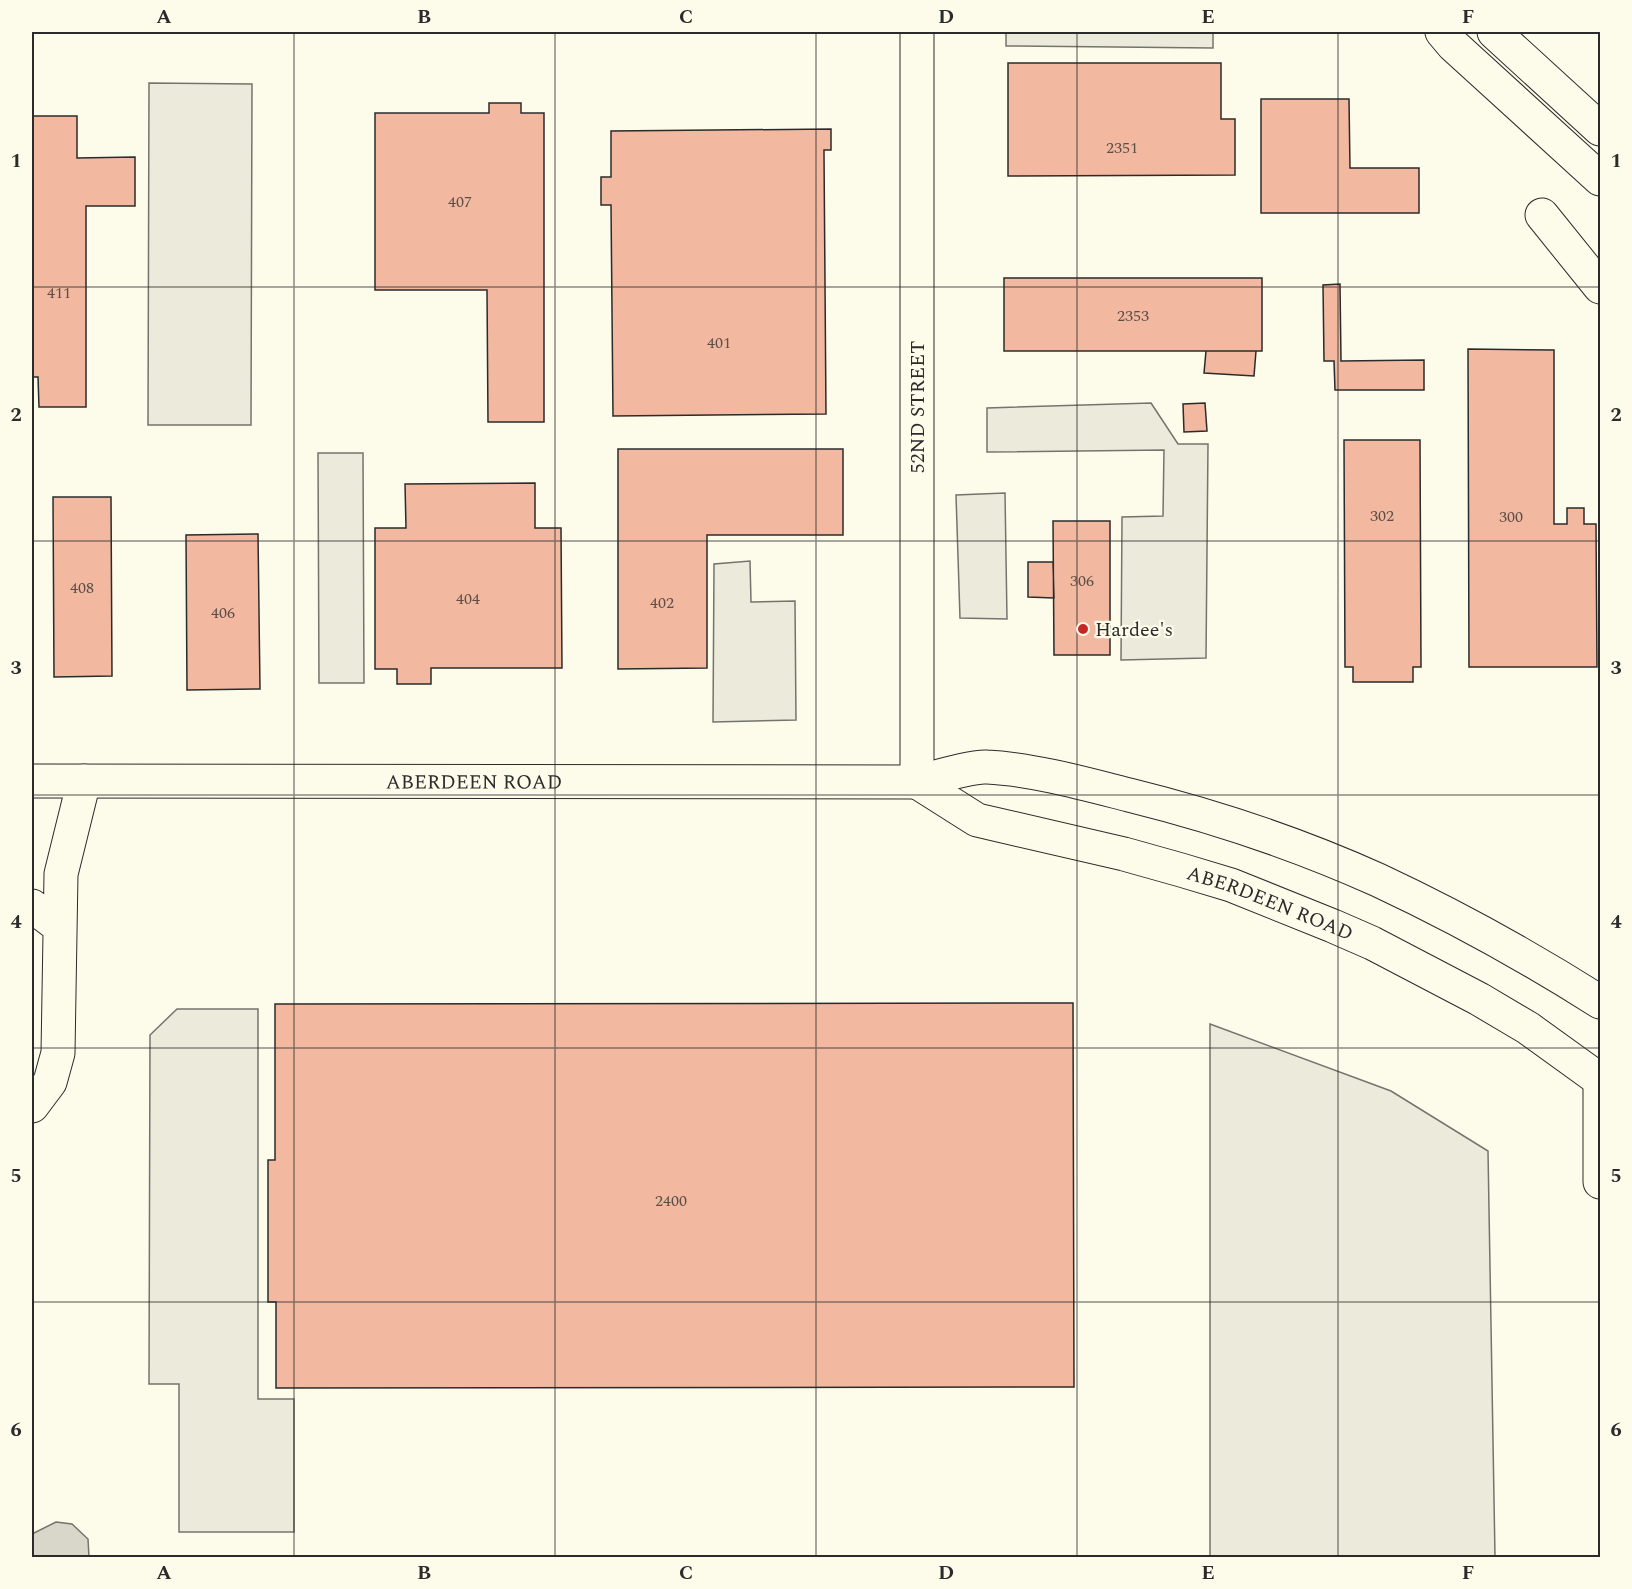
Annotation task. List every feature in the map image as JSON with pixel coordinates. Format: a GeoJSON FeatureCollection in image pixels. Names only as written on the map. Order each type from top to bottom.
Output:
{"type":"FeatureCollection","features":[{"type":"Feature","properties":{"kind":"main road","name":"52ND STREET"},"geometry":{"type":"LineString","coordinates":[[917,32],[917,782]]}},
{"type":"Feature","properties":{"kind":"main road"},"geometry":{"type":"LineString","coordinates":[[1442,32],[1453,45],[1600,179]]}},
{"type":"Feature","properties":{"kind":"main road"},"geometry":{"type":"LineString","coordinates":[[1494,32],[1600,129]]}},
{"type":"Feature","properties":{"kind":"main road"},"geometry":{"type":"LineString","coordinates":[[1542,215],[1600,287]]}},
{"type":"Feature","properties":{"kind":"main road","name":"ABERDEEN ROAD"},"geometry":{"type":"LineString","coordinates":[[32,782],[917,782],[985,766],[1106,789],[1217,819],[1280,841],[1377,880],[1532,960],[1600,1002]]}},
{"type":"Feature","properties":{"kind":"main road"},"geometry":{"type":"LineString","coordinates":[[32,1106],[50,1082],[58,1053],[61,874],[84,782]]}},
{"type":"Feature","properties":{"kind":"main road","name":"ABERDEEN ROAD"},"geometry":{"type":"LineString","coordinates":[[917,782],[977,820],[1124,854],[1181,870],[1231,885],[1334,926],[1479,999],[1528,1028],[1600,1079]]}},
{"type":"Feature","properties":{"kind":"main road"},"geometry":{"type":"LineString","coordinates":[[32,906],[60,927]]}},
{"type":"Feature","properties":{"kind":"main road"},"geometry":{"type":"LineString","coordinates":[[1600,1079],[1600,1182]]}},
{"type":"Feature","properties":{"kind":"shaded area"},"geometry":{"type":"Polygon","coordinates":[[[1006,32],[1213,32],[1213,48],[1006,46],[1006,32]]]}},
{"type":"Feature","properties":{"kind":"shaded area"},"geometry":{"type":"Polygon","coordinates":[[[149,83],[252,84],[251,425],[148,425],[149,83]]]}},
{"type":"Feature","properties":{"kind":"shaded area"},"geometry":{"type":"Polygon","coordinates":[[[1151,403],[1178,444],[1208,444],[1206,658],[1121,660],[1122,517],[1163,516],[1164,450],[987,452],[987,408],[1151,403]]]}},
{"type":"Feature","properties":{"kind":"shaded area"},"geometry":{"type":"Polygon","coordinates":[[[318,453],[363,453],[364,683],[319,683],[318,453]]]}},
{"type":"Feature","properties":{"kind":"shaded area"},"geometry":{"type":"Polygon","coordinates":[[[1005,493],[1007,619],[960,618],[956,495],[1005,493]]]}},
{"type":"Feature","properties":{"kind":"shaded area"},"geometry":{"type":"Polygon","coordinates":[[[750,561],[751,602],[795,601],[796,720],[713,722],[714,564],[750,561]]]}},
{"type":"Feature","properties":{"kind":"shaded area"},"geometry":{"type":"Polygon","coordinates":[[[177,1009],[258,1009],[258,1399],[294,1399],[294,1532],[179,1532],[179,1384],[149,1384],[150,1035],[177,1009]]]}},
{"type":"Feature","properties":{"kind":"shaded area"},"geometry":{"type":"Polygon","coordinates":[[[1210,1024],[1391,1091],[1488,1151],[1495,1557],[1210,1557],[1210,1024]]]}},
{"type":"Feature","properties":{"kind":"shaded area"},"geometry":{"type":"Polygon","coordinates":[[[56,1522],[72,1524],[88,1539],[89,1557],[32,1557],[32,1534],[56,1522]]]}},
{"type":"Feature","properties":{"kind":"building"},"geometry":{"type":"Polygon","coordinates":[[[1008,63],[1221,63],[1221,119],[1235,119],[1235,175],[1008,176],[1008,63]]]}},
{"type":"Feature","properties":{"kind":"building"},"geometry":{"type":"Polygon","coordinates":[[[1261,99],[1349,99],[1350,168],[1419,168],[1419,213],[1261,213],[1261,99]]]}},
{"type":"Feature","properties":{"kind":"building"},"geometry":{"type":"Polygon","coordinates":[[[489,103],[521,103],[521,113],[544,113],[544,422],[488,422],[487,290],[375,290],[375,113],[489,113],[489,103]]]}},
{"type":"Feature","properties":{"kind":"building"},"geometry":{"type":"Polygon","coordinates":[[[32,116],[77,116],[77,158],[135,157],[135,206],[86,206],[86,407],[39,407],[38,377],[32,377],[32,116]]]}},
{"type":"Feature","properties":{"kind":"building"},"geometry":{"type":"Polygon","coordinates":[[[831,129],[831,150],[824,150],[826,414],[613,416],[611,205],[601,205],[601,177],[611,177],[611,131],[831,129]]]}},
{"type":"Feature","properties":{"kind":"building"},"geometry":{"type":"Polygon","coordinates":[[[1004,278],[1262,278],[1262,351],[1004,351],[1004,278]]]}},
{"type":"Feature","properties":{"kind":"building"},"geometry":{"type":"Polygon","coordinates":[[[1340,284],[1341,361],[1424,360],[1424,390],[1335,390],[1334,361],[1324,361],[1323,285],[1340,284]]]}},
{"type":"Feature","properties":{"kind":"building"},"geometry":{"type":"Polygon","coordinates":[[[1468,349],[1554,350],[1554,524],[1567,524],[1567,508],[1584,508],[1584,524],[1596,524],[1597,667],[1469,667],[1468,349]]]}},
{"type":"Feature","properties":{"kind":"building"},"geometry":{"type":"Polygon","coordinates":[[[1206,351],[1256,351],[1254,376],[1204,373],[1206,351]]]}},
{"type":"Feature","properties":{"kind":"building"},"geometry":{"type":"Polygon","coordinates":[[[1205,403],[1207,431],[1184,432],[1183,404],[1205,403]]]}},
{"type":"Feature","properties":{"kind":"building"},"geometry":{"type":"Polygon","coordinates":[[[1344,440],[1420,440],[1421,667],[1413,667],[1413,682],[1353,682],[1353,667],[1345,667],[1344,440]]]}},
{"type":"Feature","properties":{"kind":"building"},"geometry":{"type":"Polygon","coordinates":[[[618,449],[843,449],[843,535],[707,535],[707,668],[618,669],[618,449]]]}},
{"type":"Feature","properties":{"kind":"building"},"geometry":{"type":"Polygon","coordinates":[[[535,483],[535,528],[561,528],[562,668],[431,668],[431,684],[397,684],[397,669],[375,669],[375,528],[406,528],[405,484],[535,483]]]}},
{"type":"Feature","properties":{"kind":"building"},"geometry":{"type":"Polygon","coordinates":[[[53,497],[111,497],[112,676],[54,677],[53,497]]]}},
{"type":"Feature","properties":{"kind":"building"},"geometry":{"type":"Polygon","coordinates":[[[1053,521],[1110,521],[1110,655],[1054,655],[1053,521]]]}},
{"type":"Feature","properties":{"kind":"building"},"geometry":{"type":"Polygon","coordinates":[[[258,534],[260,689],[187,690],[186,535],[258,534]]]}},
{"type":"Feature","properties":{"kind":"building"},"geometry":{"type":"Polygon","coordinates":[[[1028,562],[1053,562],[1054,598],[1028,597],[1028,562]]]}},
{"type":"Feature","properties":{"kind":"building"},"geometry":{"type":"Polygon","coordinates":[[[1073,1003],[1074,1387],[276,1388],[276,1302],[268,1302],[268,1160],[275,1160],[275,1004],[1073,1003]]]}},
{"type":"Feature","properties":{"kind":"place","name":"Hardee's"},"geometry":{"type":"Point","coordinates":[1083,629]}}]}
